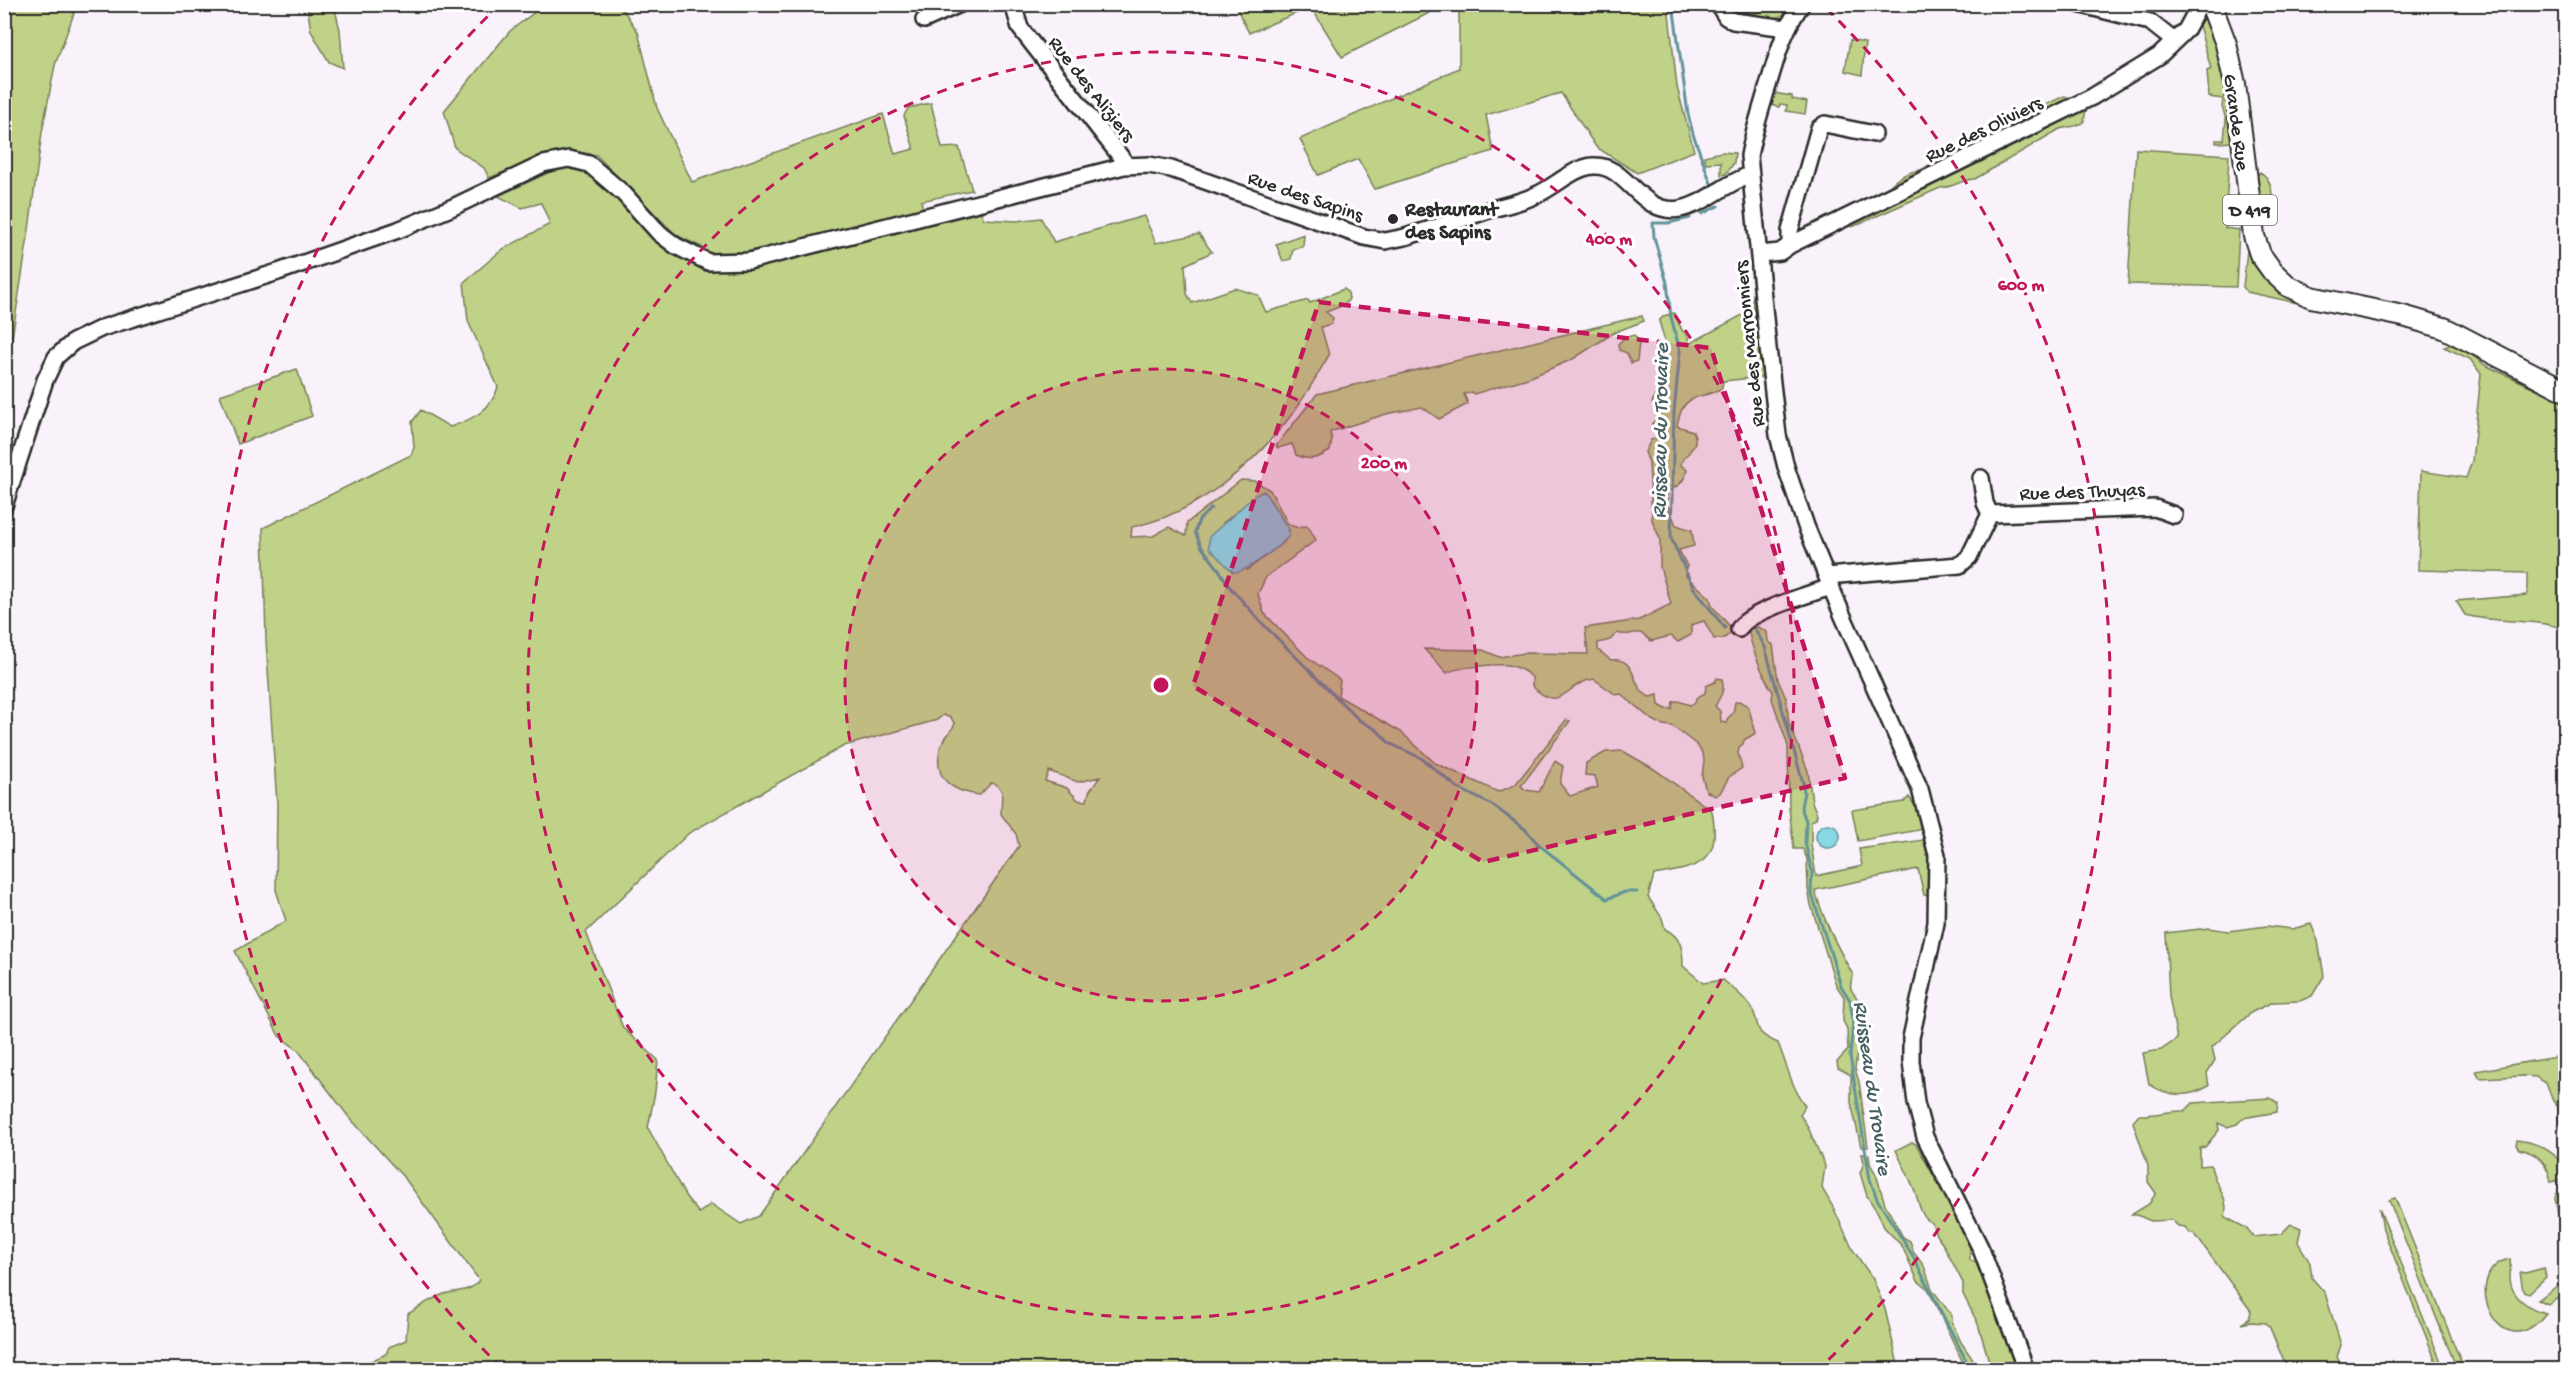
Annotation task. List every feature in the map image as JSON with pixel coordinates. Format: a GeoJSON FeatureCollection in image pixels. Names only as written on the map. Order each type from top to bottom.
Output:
{"type":"FeatureCollection","features":[{"type":"Feature","properties":{"kind":"main road","name":"Grande Rue"},"geometry":{"type":"LineString","coordinates":[[2211,4],[2226,44],[2235,84],[2254,236],[2260,254],[2288,286],[2311,297],[2403,316],[2444,328],[2565,391]]}},
{"type":"Feature","properties":{"kind":"street"},"geometry":{"type":"LineString","coordinates":[[924,20],[960,4]]}},
{"type":"Feature","properties":{"kind":"street","name":"Rue des Aliziers"},"geometry":{"type":"LineString","coordinates":[[1013,4],[1020,28],[1124,161],[1124,166]]}},
{"type":"Feature","properties":{"kind":"street"},"geometry":{"type":"LineString","coordinates":[[1718,4],[1726,17],[1733,21],[1787,28]]}},
{"type":"Feature","properties":{"kind":"street","name":"Rue des Marronniers"},"geometry":{"type":"LineString","coordinates":[[1802,4],[1787,28],[1753,136],[1749,156],[1778,435],[1791,487],[1829,582],[1867,673],[1920,789],[1936,855],[1936,923],[1911,1038],[1916,1102],[1925,1137],[1981,1249],[2026,1370]]}},
{"type":"Feature","properties":{"kind":"street"},"geometry":{"type":"LineString","coordinates":[[2078,4],[2150,22],[2174,41]]}},
{"type":"Feature","properties":{"kind":"street","name":"Rue des Oliviers"},"geometry":{"type":"LineString","coordinates":[[1760,254],[1785,252],[2085,101],[2159,56],[2186,30],[2200,4]]}},
{"type":"Feature","properties":{"kind":"street"},"geometry":{"type":"LineString","coordinates":[[1785,252],[1819,128],[1825,124],[1874,134]]}},
{"type":"Feature","properties":{"kind":"street","name":"Rue des Sapins"},"geometry":{"type":"LineString","coordinates":[[4,506],[45,380],[56,357],[73,342],[102,328],[278,272],[398,230],[453,207],[543,164],[569,159],[588,164],[624,194],[659,233],[676,246],[708,262],[748,261],[1124,166],[1149,165],[1171,169],[1268,205],[1364,237],[1385,241],[1405,237],[1536,195],[1592,166],[1602,166],[1614,172],[1644,200],[1658,208],[1670,210],[1694,204],[1750,175]]}},
{"type":"Feature","properties":{"kind":"street"},"geometry":{"type":"LineString","coordinates":[[1739,629],[1741,624],[1757,615],[1829,582],[1960,565],[1969,557],[1990,514],[1985,503],[1982,478]]}},
{"type":"Feature","properties":{"kind":"street","name":"Rue des Thuyas"},"geometry":{"type":"LineString","coordinates":[[1990,514],[2155,508],[2174,515]]}},
{"type":"Feature","properties":{"kind":"highlighted area"},"geometry":{"type":"Polygon","coordinates":[[[1319,302],[1711,348],[1845,778],[1483,862],[1193,686],[1319,302]]]}},
{"type":"Feature","properties":{"kind":"green space"},"geometry":{"type":"Polygon","coordinates":[[[1668,4],[1677,87],[1694,151],[1637,173],[1596,147],[1561,93],[1486,115],[1493,151],[1375,189],[1358,159],[1318,175],[1300,139],[1459,68],[1459,5],[1668,4]]]}},
{"type":"Feature","properties":{"kind":"green space"},"geometry":{"type":"Polygon","coordinates":[[[4,5],[77,5],[55,65],[42,132],[5,382],[4,5]]]}},
{"type":"Feature","properties":{"kind":"green space"},"geometry":{"type":"Polygon","coordinates":[[[307,5],[334,5],[340,30],[343,68],[329,62],[311,31],[307,5]]]}},
{"type":"Feature","properties":{"kind":"green space"},"geometry":{"type":"Polygon","coordinates":[[[544,5],[620,5],[638,32],[657,108],[692,182],[883,114],[895,154],[914,149],[904,116],[908,108],[931,103],[942,148],[959,147],[972,190],[921,201],[923,208],[912,213],[774,249],[732,255],[702,252],[702,247],[676,235],[596,155],[577,152],[560,154],[529,162],[489,178],[484,168],[455,148],[444,111],[510,31],[544,5]]]}},
{"type":"Feature","properties":{"kind":"green space"},"geometry":{"type":"Polygon","coordinates":[[[1235,5],[1445,5],[1342,57],[1311,7],[1249,33],[1235,5]]]}},
{"type":"Feature","properties":{"kind":"green space"},"geometry":{"type":"Polygon","coordinates":[[[1723,5],[1733,5],[1736,9],[1745,12],[1759,13],[1770,5],[1795,5],[1781,16],[1760,20],[1735,19],[1723,5]]]}},
{"type":"Feature","properties":{"kind":"green space"},"geometry":{"type":"Polygon","coordinates":[[[2205,12],[2220,38],[2233,142],[2216,143],[2216,140],[2224,140],[2226,119],[2222,107],[2223,99],[2209,97],[2207,71],[2211,69],[2197,18],[2199,14],[2205,12]]]}},
{"type":"Feature","properties":{"kind":"green space"},"geometry":{"type":"Polygon","coordinates":[[[1850,40],[1865,43],[1862,75],[1845,71],[1850,40]]]}},
{"type":"Feature","properties":{"kind":"green space"},"geometry":{"type":"Polygon","coordinates":[[[1773,93],[1792,96],[1792,99],[1807,102],[1805,114],[1786,111],[1787,105],[1780,104],[1779,107],[1770,105],[1773,93]]]}},
{"type":"Feature","properties":{"kind":"green space"},"geometry":{"type":"Polygon","coordinates":[[[2064,96],[2071,98],[2071,101],[1892,192],[1889,187],[1903,176],[1921,170],[1984,134],[2064,96]]]}},
{"type":"Feature","properties":{"kind":"green space"},"geometry":{"type":"Polygon","coordinates":[[[2086,109],[2084,122],[2058,130],[1975,179],[1940,188],[1852,227],[1849,223],[2078,110],[2086,109]]]}},
{"type":"Feature","properties":{"kind":"green space"},"geometry":{"type":"Polygon","coordinates":[[[2136,149],[2229,155],[2225,228],[2239,230],[2236,287],[2128,284],[2136,149]]]}},
{"type":"Feature","properties":{"kind":"green space"},"geometry":{"type":"Polygon","coordinates":[[[1721,152],[1735,153],[1734,163],[1726,174],[1721,175],[1721,162],[1706,163],[1704,156],[1721,152]]]}},
{"type":"Feature","properties":{"kind":"green space"},"geometry":{"type":"Polygon","coordinates":[[[563,166],[584,170],[613,193],[655,239],[735,269],[888,234],[924,222],[981,212],[984,219],[1016,221],[1041,218],[1054,242],[1144,216],[1156,243],[1199,234],[1212,252],[1185,265],[1187,294],[1192,303],[1235,288],[1258,295],[1266,312],[1308,300],[1310,303],[1344,289],[1349,299],[1344,305],[1326,312],[1333,318],[1331,324],[1321,327],[1329,355],[1301,402],[1275,436],[1220,486],[1200,500],[1178,511],[1156,521],[1132,527],[1131,537],[1153,536],[1169,527],[1186,536],[1187,523],[1241,480],[1255,481],[1270,490],[1288,524],[1295,527],[1308,526],[1316,540],[1266,577],[1258,594],[1264,613],[1307,657],[1340,680],[1338,696],[1401,732],[1435,763],[1498,792],[1515,785],[1566,720],[1570,721],[1521,786],[1526,790],[1539,792],[1555,761],[1563,766],[1560,784],[1570,796],[1598,787],[1595,776],[1585,775],[1586,763],[1606,752],[1623,751],[1654,769],[1712,811],[1714,829],[1710,853],[1694,865],[1654,875],[1648,897],[1662,918],[1665,929],[1678,939],[1683,966],[1703,983],[1723,980],[1727,983],[1751,1007],[1758,1028],[1763,1035],[1778,1043],[1793,1083],[1805,1106],[1800,1115],[1807,1125],[1825,1166],[1822,1188],[1853,1250],[1873,1279],[1885,1309],[1899,1369],[354,1369],[386,1354],[389,1347],[406,1340],[408,1314],[439,1296],[472,1287],[479,1280],[406,1180],[348,1116],[298,1050],[279,1036],[235,951],[286,921],[276,890],[277,804],[266,640],[263,528],[411,455],[414,447],[412,422],[421,410],[450,427],[480,413],[491,402],[498,387],[468,321],[464,282],[503,249],[550,224],[541,203],[522,208],[498,196],[563,166]],[[1261,492],[1223,523],[1247,570],[1284,542],[1289,530],[1270,500],[1261,492]],[[943,715],[937,720],[844,746],[689,833],[586,932],[623,1028],[658,1060],[648,1128],[686,1197],[699,1213],[711,1204],[741,1224],[759,1216],[1019,846],[1016,834],[1001,814],[1002,791],[996,784],[991,783],[980,795],[961,791],[947,783],[942,776],[939,760],[940,749],[955,724],[951,718],[943,715]],[[1049,771],[1045,781],[1067,788],[1078,800],[1087,801],[1089,792],[1100,777],[1078,782],[1049,771]]]}},
{"type":"Feature","properties":{"kind":"green space"},"geometry":{"type":"Polygon","coordinates":[[[2260,172],[2269,181],[2272,193],[2271,220],[2265,227],[2258,223],[2256,177],[2260,172]]]}},
{"type":"Feature","properties":{"kind":"green space"},"geometry":{"type":"Polygon","coordinates":[[[1304,234],[1303,247],[1293,249],[1291,259],[1283,261],[1276,244],[1304,234]]]}},
{"type":"Feature","properties":{"kind":"green space"},"geometry":{"type":"Polygon","coordinates":[[[2247,250],[2251,251],[2311,306],[2247,292],[2243,287],[2247,250]]]}},
{"type":"Feature","properties":{"kind":"green space"},"geometry":{"type":"Polygon","coordinates":[[[1752,297],[1762,377],[1723,381],[1722,388],[1694,398],[1683,407],[1677,426],[1693,431],[1695,440],[1680,464],[1687,470],[1683,481],[1668,491],[1667,503],[1676,525],[1692,530],[1694,546],[1679,550],[1687,566],[1685,575],[1710,598],[1712,606],[1734,631],[1723,639],[1714,639],[1704,621],[1691,625],[1691,635],[1678,642],[1671,636],[1651,641],[1641,633],[1617,633],[1610,640],[1598,643],[1598,650],[1611,660],[1626,663],[1643,693],[1650,697],[1658,695],[1659,705],[1666,709],[1672,709],[1673,702],[1678,701],[1690,705],[1695,703],[1696,698],[1705,693],[1706,686],[1715,682],[1717,678],[1722,679],[1723,683],[1722,693],[1715,706],[1720,711],[1721,722],[1727,723],[1727,719],[1733,713],[1735,702],[1739,701],[1748,706],[1756,733],[1744,740],[1739,747],[1738,753],[1742,768],[1729,777],[1720,793],[1715,796],[1706,791],[1702,776],[1703,754],[1697,745],[1672,726],[1663,725],[1651,719],[1621,694],[1616,695],[1594,679],[1585,681],[1564,695],[1550,698],[1532,686],[1532,677],[1518,668],[1489,665],[1447,673],[1424,649],[1483,650],[1499,657],[1525,653],[1588,654],[1585,628],[1639,620],[1671,604],[1660,567],[1660,539],[1652,520],[1649,463],[1645,452],[1651,440],[1658,438],[1658,433],[1652,430],[1652,423],[1657,419],[1657,409],[1652,403],[1658,387],[1656,377],[1665,369],[1667,349],[1659,321],[1664,316],[1674,313],[1682,330],[1688,336],[1689,344],[1748,312],[1745,303],[1752,297]]]}},
{"type":"Feature","properties":{"kind":"green space"},"geometry":{"type":"Polygon","coordinates":[[[1642,316],[1644,321],[1615,332],[1573,359],[1531,377],[1474,394],[1472,392],[1464,394],[1468,404],[1439,419],[1422,407],[1386,414],[1330,432],[1332,440],[1330,451],[1313,458],[1296,455],[1292,444],[1278,448],[1276,446],[1317,394],[1642,316]]]}},
{"type":"Feature","properties":{"kind":"green space"},"geometry":{"type":"Polygon","coordinates":[[[1634,335],[1639,342],[1637,361],[1631,363],[1627,353],[1619,350],[1618,344],[1624,338],[1634,335]]]}},
{"type":"Feature","properties":{"kind":"green space"},"geometry":{"type":"Polygon","coordinates":[[[2453,344],[2462,347],[2485,365],[2552,394],[2565,403],[2565,629],[2541,623],[2465,615],[2456,601],[2527,595],[2527,573],[2418,570],[2421,471],[2466,478],[2472,461],[2481,374],[2470,359],[2444,347],[2453,344]]]}},
{"type":"Feature","properties":{"kind":"green space"},"geometry":{"type":"Polygon","coordinates":[[[297,369],[312,416],[238,444],[220,395],[297,369]]]}},
{"type":"Feature","properties":{"kind":"green space"},"geometry":{"type":"Polygon","coordinates":[[[1758,627],[1767,632],[1768,641],[1773,645],[1778,680],[1786,698],[1789,723],[1808,771],[1812,802],[1817,814],[1816,819],[1811,821],[1811,844],[1816,876],[1862,866],[1859,849],[1924,840],[1931,896],[1924,895],[1918,869],[1815,890],[1836,944],[1853,975],[1851,989],[1862,1008],[1863,1026],[1858,1029],[1855,1069],[1859,1082],[1868,1147],[1861,1147],[1851,1102],[1851,1075],[1838,1068],[1837,1062],[1848,1050],[1847,1029],[1843,1021],[1844,997],[1836,985],[1811,905],[1807,859],[1803,849],[1794,849],[1789,808],[1788,746],[1772,699],[1773,692],[1751,642],[1749,628],[1758,627]]]}},
{"type":"Feature","properties":{"kind":"green space"},"geometry":{"type":"Polygon","coordinates":[[[1909,797],[1918,810],[1922,825],[1918,830],[1858,841],[1852,810],[1904,802],[1909,797]]]}},
{"type":"Feature","properties":{"kind":"green space"},"geometry":{"type":"Polygon","coordinates":[[[2311,924],[2318,941],[2324,976],[2312,996],[2300,1001],[2273,1002],[2252,1012],[2212,1047],[2215,1060],[2207,1073],[2209,1086],[2194,1093],[2179,1095],[2164,1092],[2149,1084],[2143,1053],[2161,1050],[2177,1039],[2169,996],[2166,933],[2209,928],[2228,931],[2267,926],[2292,929],[2311,924]]]}},
{"type":"Feature","properties":{"kind":"green space"},"geometry":{"type":"Polygon","coordinates":[[[2561,1056],[2565,1061],[2565,1138],[2559,1125],[2559,1108],[2553,1101],[2546,1083],[2536,1077],[2523,1076],[2480,1078],[2476,1071],[2561,1056]]]}},
{"type":"Feature","properties":{"kind":"green space"},"geometry":{"type":"Polygon","coordinates":[[[2270,1098],[2278,1103],[2277,1112],[2243,1118],[2237,1124],[2227,1127],[2218,1123],[2219,1130],[2205,1147],[2200,1148],[2200,1166],[2211,1165],[2225,1202],[2225,1217],[2246,1228],[2253,1237],[2281,1234],[2291,1224],[2301,1228],[2298,1242],[2310,1263],[2312,1278],[2325,1293],[2341,1345],[2337,1357],[2342,1366],[2348,1369],[2287,1369],[2266,1323],[2241,1324],[2249,1319],[2251,1311],[2194,1233],[2190,1233],[2185,1227],[2178,1226],[2172,1220],[2151,1221],[2131,1215],[2149,1204],[2156,1193],[2148,1182],[2148,1166],[2133,1122],[2138,1115],[2185,1111],[2193,1103],[2270,1098]]]}},
{"type":"Feature","properties":{"kind":"green space"},"geometry":{"type":"Polygon","coordinates":[[[2517,1140],[2550,1151],[2561,1163],[2561,1180],[2551,1182],[2545,1164],[2532,1153],[2519,1149],[2516,1145],[2517,1140]]]}},
{"type":"Feature","properties":{"kind":"green space"},"geometry":{"type":"Polygon","coordinates":[[[1912,1142],[1916,1144],[1970,1243],[1970,1260],[1976,1263],[2008,1335],[2020,1369],[1997,1369],[1989,1361],[1978,1324],[1963,1294],[1963,1283],[1936,1235],[1932,1223],[1924,1217],[1896,1150],[1912,1142]]]}},
{"type":"Feature","properties":{"kind":"green space"},"geometry":{"type":"Polygon","coordinates":[[[1862,1154],[1869,1155],[1870,1164],[1876,1174],[1885,1204],[1903,1237],[1910,1241],[1914,1253],[1924,1266],[1932,1289],[1952,1316],[1952,1322],[1961,1342],[1979,1369],[1966,1369],[1928,1289],[1918,1281],[1902,1246],[1884,1227],[1867,1196],[1860,1173],[1864,1163],[1862,1154]]]}},
{"type":"Feature","properties":{"kind":"green space"},"geometry":{"type":"Polygon","coordinates":[[[2566,1190],[2565,1252],[2555,1199],[2556,1194],[2566,1190]]]}},
{"type":"Feature","properties":{"kind":"green space"},"geometry":{"type":"Polygon","coordinates":[[[2395,1198],[2464,1369],[2457,1369],[2389,1200],[2395,1198]]]}},
{"type":"Feature","properties":{"kind":"green space"},"geometry":{"type":"Polygon","coordinates":[[[2379,1208],[2444,1369],[2439,1369],[2383,1229],[2379,1208]]]}},
{"type":"Feature","properties":{"kind":"green space"},"geometry":{"type":"Polygon","coordinates":[[[2510,1259],[2511,1285],[2517,1297],[2533,1309],[2546,1313],[2529,1329],[2513,1332],[2500,1325],[2490,1313],[2486,1297],[2487,1280],[2494,1267],[2510,1259]]]}},
{"type":"Feature","properties":{"kind":"green space"},"geometry":{"type":"Polygon","coordinates":[[[2544,1268],[2546,1277],[2529,1293],[2523,1291],[2520,1272],[2525,1273],[2544,1268]]]}},
{"type":"Feature","properties":{"kind":"green space"},"geometry":{"type":"Polygon","coordinates":[[[2561,1283],[2565,1284],[2565,1292],[2548,1304],[2538,1300],[2561,1283]]]}},
{"type":"Feature","properties":{"kind":"water"},"geometry":{"type":"Polygon","coordinates":[[[1264,491],[1289,530],[1289,536],[1253,564],[1238,572],[1233,572],[1209,548],[1209,537],[1254,496],[1264,491]]]}},
{"type":"Feature","properties":{"kind":"water"},"geometry":{"type":"Polygon","coordinates":[[[1828,824],[1837,827],[1840,836],[1837,845],[1828,848],[1819,845],[1816,836],[1819,827],[1828,824]]]}},
{"type":"Feature","properties":{"kind":"waterway","name":"Ruisseau du Trovaire"},"geometry":{"type":"LineString","coordinates":[[1673,4],[1688,114],[1713,189]]}},
{"type":"Feature","properties":{"kind":"waterway"},"geometry":{"type":"LineString","coordinates":[[1702,214],[1718,206]]}},
{"type":"Feature","properties":{"kind":"waterway","name":"Ruisseau du Trovaire"},"geometry":{"type":"LineString","coordinates":[[1690,218],[1668,223],[1653,223],[1654,237],[1667,283],[1671,317],[1680,351],[1674,412],[1671,538],[1693,587],[1725,628]]}},
{"type":"Feature","properties":{"kind":"waterway"},"geometry":{"type":"LineString","coordinates":[[1211,508],[1199,520],[1195,532],[1201,546],[1228,585],[1262,623],[1359,720],[1377,730],[1389,743],[1421,758],[1458,788],[1492,805],[1525,829],[1538,844],[1607,899],[1625,892],[1637,892]]}},
{"type":"Feature","properties":{"kind":"waterway","name":"Ruisseau du Trovaire"},"geometry":{"type":"LineString","coordinates":[[1752,624],[1765,647],[1803,783],[1801,807],[1806,821],[1805,842],[1812,871],[1811,891],[1841,986],[1850,1000],[1853,1021],[1850,1056],[1870,1179],[1877,1199],[1911,1253],[1971,1370]]}},
{"type":"Feature","properties":{"kind":"place","name":"Restaurant des Sapins"},"geometry":{"type":"Point","coordinates":[1393,219]}}]}
